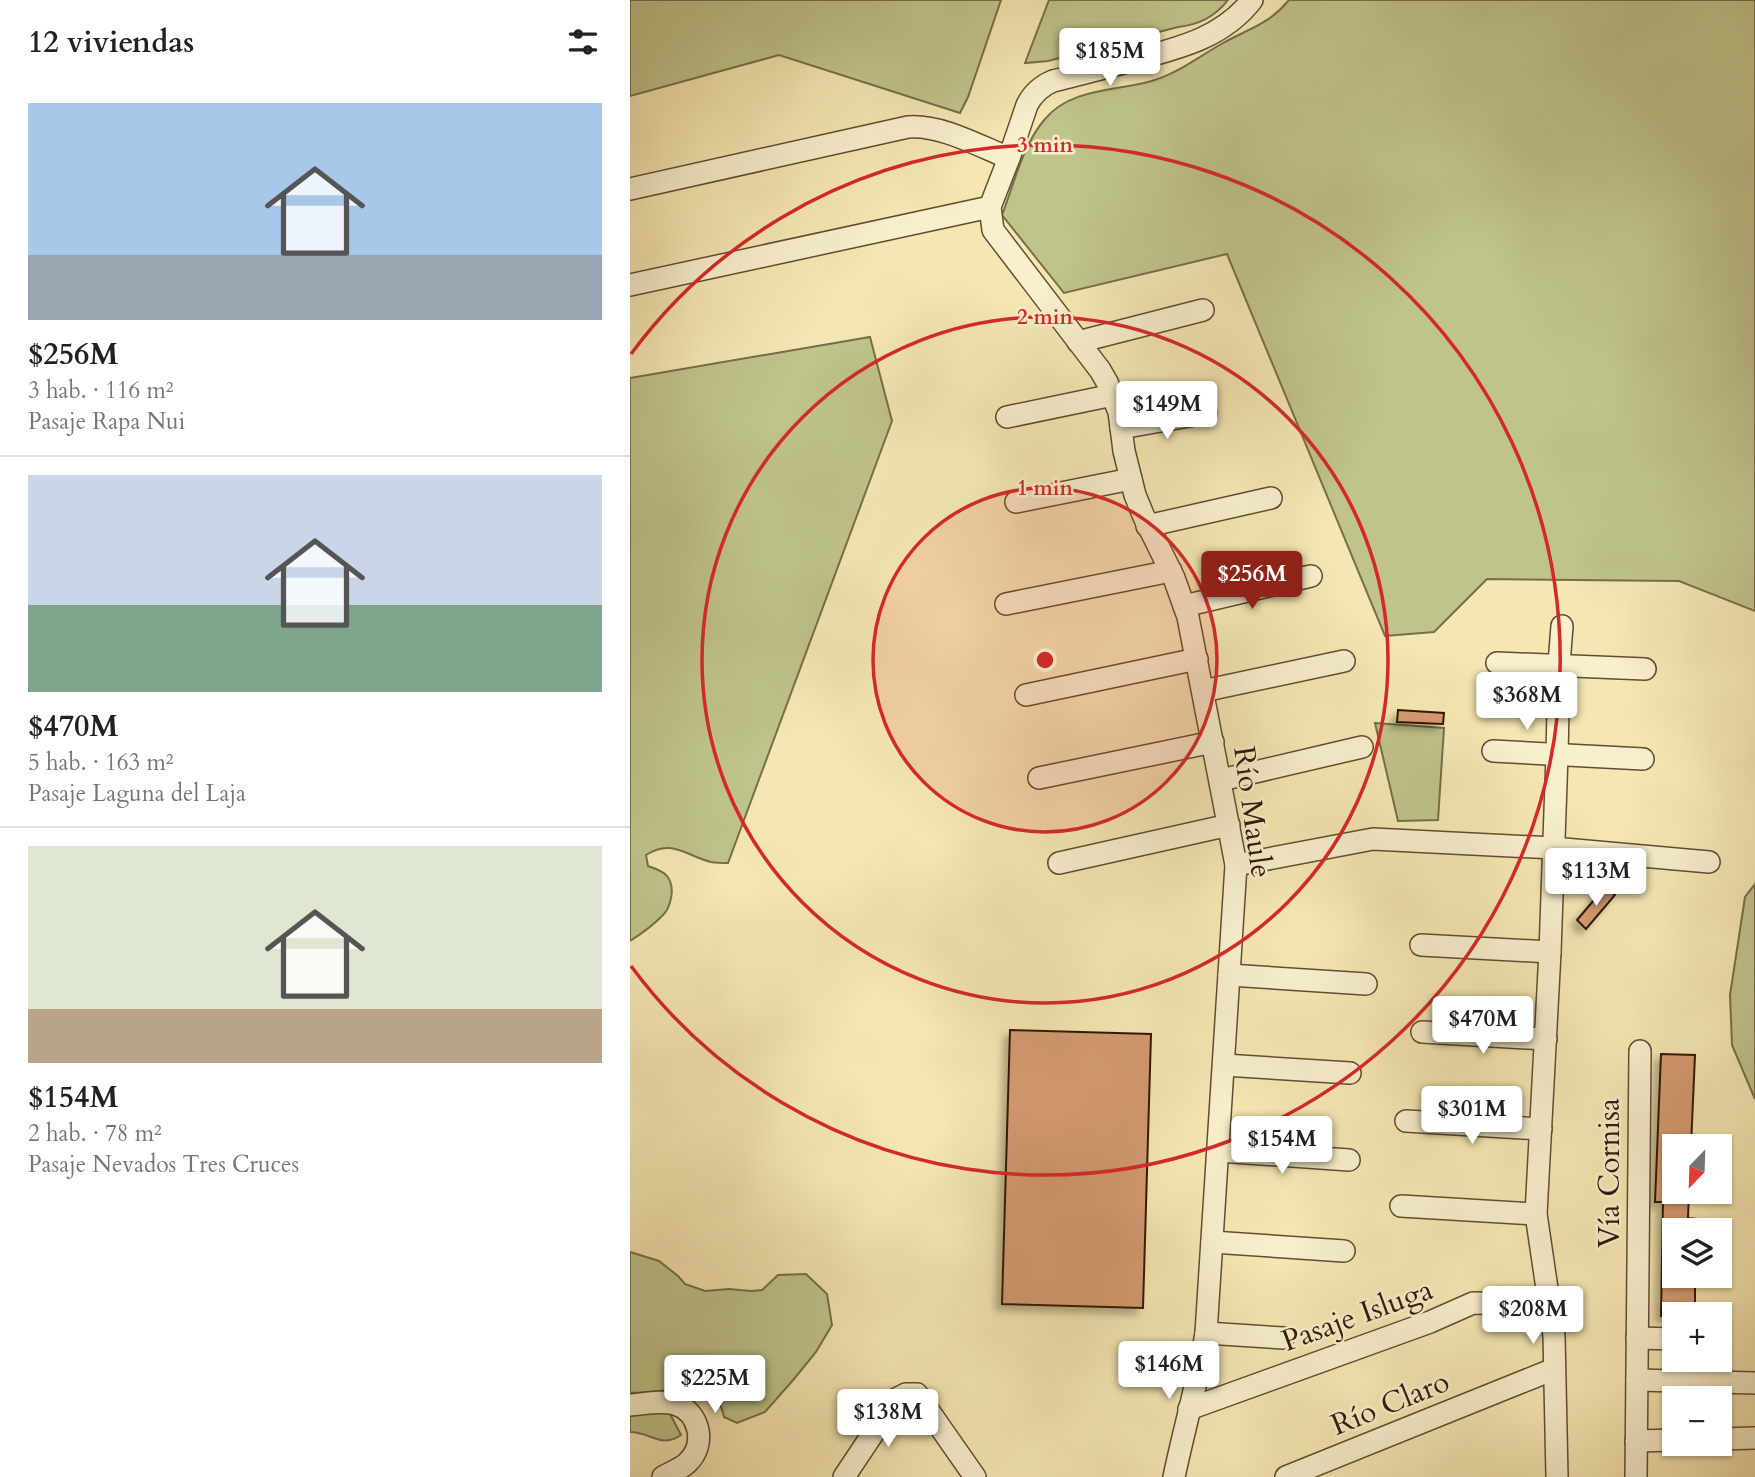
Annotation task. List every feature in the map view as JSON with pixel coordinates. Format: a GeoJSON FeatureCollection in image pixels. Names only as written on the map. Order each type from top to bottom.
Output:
{"type":"FeatureCollection","features":[{"type":"Feature","properties":{"kind":"street"},"geometry":{"type":"LineString","coordinates":[[630,285],[990,207],[1027,105],[1040,88],[1053,81],[1201,40],[1227,25],[1252,0]]}},
{"type":"Feature","properties":{"kind":"street"},"geometry":{"type":"LineString","coordinates":[[630,189],[895,129],[919,126],[939,130],[1009,158]]}},
{"type":"Feature","properties":{"kind":"street","name":"Río Maule"},"geometry":{"type":"LineString","coordinates":[[990,207],[993,230],[1100,370],[1113,394],[1119,412],[1131,479],[1147,526],[1171,571],[1184,606],[1197,659],[1236,865],[1206,1333],[1200,1370],[1174,1477]]}},
{"type":"Feature","properties":{"kind":"street"},"geometry":{"type":"LineString","coordinates":[[1078,342],[1203,310]]}},
{"type":"Feature","properties":{"kind":"street"},"geometry":{"type":"LineString","coordinates":[[1007,417],[1113,394]]}},
{"type":"Feature","properties":{"kind":"street"},"geometry":{"type":"LineString","coordinates":[[1121,428],[1206,412]]}},
{"type":"Feature","properties":{"kind":"street"},"geometry":{"type":"LineString","coordinates":[[1016,502],[1131,479]]}},
{"type":"Feature","properties":{"kind":"street"},"geometry":{"type":"LineString","coordinates":[[1147,526],[1271,498]]}},
{"type":"Feature","properties":{"kind":"street"},"geometry":{"type":"LineString","coordinates":[[1006,604],[1171,571]]}},
{"type":"Feature","properties":{"kind":"street"},"geometry":{"type":"LineString","coordinates":[[1184,606],[1311,576]]}},
{"type":"Feature","properties":{"kind":"street"},"geometry":{"type":"LineString","coordinates":[[1557,1477],[1554,1335],[1536,1214],[1550,952],[1562,626]]}},
{"type":"Feature","properties":{"kind":"street"},"geometry":{"type":"LineString","coordinates":[[1026,695],[1197,659]]}},
{"type":"Feature","properties":{"kind":"street"},"geometry":{"type":"LineString","coordinates":[[1203,691],[1344,661]]}},
{"type":"Feature","properties":{"kind":"street"},"geometry":{"type":"LineString","coordinates":[[1497,663],[1645,669]]}},
{"type":"Feature","properties":{"kind":"street"},"geometry":{"type":"LineString","coordinates":[[1039,778],[1213,742]]}},
{"type":"Feature","properties":{"kind":"street"},"geometry":{"type":"LineString","coordinates":[[1221,780],[1362,747]]}},
{"type":"Feature","properties":{"kind":"street"},"geometry":{"type":"LineString","coordinates":[[1493,751],[1643,759]]}},
{"type":"Feature","properties":{"kind":"street"},"geometry":{"type":"LineString","coordinates":[[1059,863],[1229,825]]}},
{"type":"Feature","properties":{"kind":"street"},"geometry":{"type":"LineString","coordinates":[[1236,865],[1373,839],[1553,848],[1709,862]]}},
{"type":"Feature","properties":{"kind":"street"},"geometry":{"type":"LineString","coordinates":[[1421,944],[1550,952]]}},
{"type":"Feature","properties":{"kind":"street"},"geometry":{"type":"LineString","coordinates":[[1229,975],[1366,984]]}},
{"type":"Feature","properties":{"kind":"street"},"geometry":{"type":"LineString","coordinates":[[1422,1031],[1546,1039]]}},
{"type":"Feature","properties":{"kind":"street","name":"Vía Cornisa"},"geometry":{"type":"LineString","coordinates":[[1636,1477],[1640,1051]]}},
{"type":"Feature","properties":{"kind":"street"},"geometry":{"type":"LineString","coordinates":[[1224,1065],[1350,1073]]}},
{"type":"Feature","properties":{"kind":"street"},"geometry":{"type":"LineString","coordinates":[[1406,1121],[1541,1129]]}},
{"type":"Feature","properties":{"kind":"street"},"geometry":{"type":"LineString","coordinates":[[1218,1151],[1349,1160]]}},
{"type":"Feature","properties":{"kind":"street"},"geometry":{"type":"LineString","coordinates":[[1401,1206],[1536,1214]]}},
{"type":"Feature","properties":{"kind":"street"},"geometry":{"type":"LineString","coordinates":[[1212,1242],[1344,1251]]}},
{"type":"Feature","properties":{"kind":"street","name":"Pasaje Isluga"},"geometry":{"type":"LineString","coordinates":[[1189,1409],[1430,1322],[1473,1303],[1550,1305]]}},
{"type":"Feature","properties":{"kind":"street"},"geometry":{"type":"LineString","coordinates":[[1206,1333],[1283,1338]]}},
{"type":"Feature","properties":{"kind":"street"},"geometry":{"type":"LineString","coordinates":[[1637,1338],[1662,1339]]}},
{"type":"Feature","properties":{"kind":"street","name":"Río Claro"},"geometry":{"type":"LineString","coordinates":[[1286,1477],[1554,1369]]}},
{"type":"Feature","properties":{"kind":"street"},"geometry":{"type":"LineString","coordinates":[[1637,1380],[1755,1383]]}},
{"type":"Feature","properties":{"kind":"street"},"geometry":{"type":"LineString","coordinates":[[848,1475],[896,1399],[906,1394],[917,1394],[975,1477]]}},
{"type":"Feature","properties":{"kind":"street"},"geometry":{"type":"LineString","coordinates":[[630,1405],[667,1402],[675,1404],[689,1412],[697,1427],[698,1443],[692,1458],[663,1477]]}},
{"type":"Feature","properties":{"kind":"street"},"geometry":{"type":"LineString","coordinates":[[1732,1439],[1755,1438]]}},
{"type":"Feature","properties":{"kind":"street"},"geometry":{"type":"LineString","coordinates":[[1636,1441],[1662,1440]]}},
{"type":"Feature","properties":{"kind":"green space"},"geometry":{"type":"Polygon","coordinates":[[[630,0],[1001,0],[960,113],[779,55],[630,96],[630,0]]]}},
{"type":"Feature","properties":{"kind":"green space"},"geometry":{"type":"Polygon","coordinates":[[[1049,0],[1228,0],[1212,15],[1193,24],[1048,61],[1025,63],[1049,0]]]}},
{"type":"Feature","properties":{"kind":"green space"},"geometry":{"type":"Polygon","coordinates":[[[1289,0],[1755,0],[1755,611],[1679,581],[1487,579],[1434,632],[1385,636],[1227,254],[1064,293],[1002,215],[1031,140],[1055,109],[1079,96],[1148,82],[1168,75],[1266,21],[1289,0]]]}},
{"type":"Feature","properties":{"kind":"green space"},"geometry":{"type":"Polygon","coordinates":[[[870,337],[892,421],[728,863],[711,862],[671,848],[655,850],[646,855],[648,866],[663,873],[670,881],[671,898],[664,913],[630,941],[630,378],[870,337]]]}},
{"type":"Feature","properties":{"kind":"green space"},"geometry":{"type":"Polygon","coordinates":[[[1375,723],[1444,728],[1438,820],[1398,821],[1375,723]]]}},
{"type":"Feature","properties":{"kind":"green space"},"geometry":{"type":"Polygon","coordinates":[[[1755,884],[1755,1099],[1732,1045],[1730,995],[1745,897],[1755,884]]]}},
{"type":"Feature","properties":{"kind":"green space"},"geometry":{"type":"Polygon","coordinates":[[[630,1252],[659,1261],[685,1284],[705,1291],[762,1290],[778,1275],[806,1274],[827,1294],[832,1325],[816,1352],[765,1412],[737,1423],[724,1417],[720,1405],[703,1389],[687,1387],[630,1393],[630,1252]]]}},
{"type":"Feature","properties":{"kind":"green space"},"geometry":{"type":"Polygon","coordinates":[[[659,1412],[670,1414],[681,1435],[662,1440],[630,1432],[630,1416],[659,1412]]]}},
{"type":"Feature","properties":{"kind":"building"},"geometry":{"type":"Polygon","coordinates":[[[1398,710],[1444,713],[1443,724],[1397,722],[1398,710]]]}},
{"type":"Feature","properties":{"kind":"building"},"geometry":{"type":"Polygon","coordinates":[[[1605,887],[1615,895],[1586,929],[1577,920],[1605,887]]]}},
{"type":"Feature","properties":{"kind":"building"},"geometry":{"type":"Polygon","coordinates":[[[1010,1030],[1151,1034],[1143,1308],[1002,1304],[1010,1030]]]}},
{"type":"Feature","properties":{"kind":"building"},"geometry":{"type":"Polygon","coordinates":[[[1661,1054],[1695,1055],[1692,1134],[1662,1134],[1662,1202],[1655,1202],[1661,1054]]]}},
{"type":"Feature","properties":{"kind":"building"},"geometry":{"type":"Polygon","coordinates":[[[1663,1204],[1689,1204],[1688,1218],[1663,1218],[1663,1204]]]}},
{"type":"Feature","properties":{"kind":"building"},"geometry":{"type":"Polygon","coordinates":[[[1662,1259],[1662,1288],[1695,1288],[1695,1302],[1662,1302],[1661,1316],[1662,1259]]]}}]}
